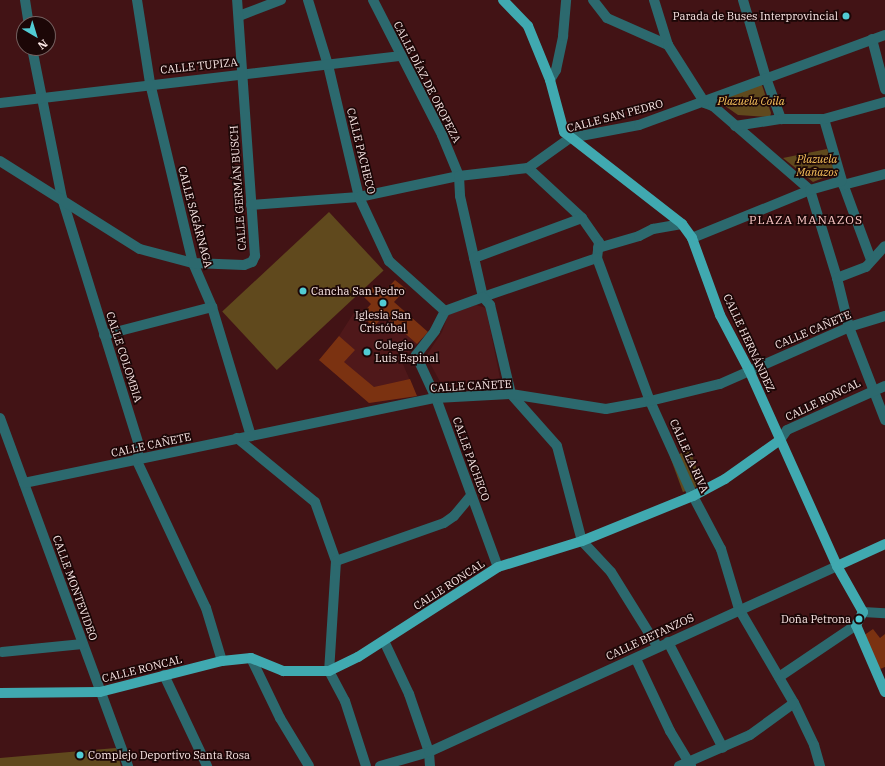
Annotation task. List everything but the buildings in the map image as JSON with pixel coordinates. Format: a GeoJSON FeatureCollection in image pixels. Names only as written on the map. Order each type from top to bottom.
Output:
{"type":"FeatureCollection","features":[{"type":"Feature","properties":{"kind":"main road","name":"CALLE HERNÁNDEZ"},"geometry":{"type":"LineString","coordinates":[[503,0],[528,26],[550,80],[564,132],[682,224],[692,238],[720,315],[749,370],[837,566],[863,612]]}},
{"type":"Feature","properties":{"kind":"main road","name":"CALLE RONCAL"},"geometry":{"type":"LineString","coordinates":[[0,693],[100,692],[222,661],[251,658],[283,671],[329,671],[384,641],[498,567],[582,541],[693,496],[725,479],[780,440]]}},
{"type":"Feature","properties":{"kind":"main road","name":"CALLE BETANZOS"},"geometry":{"type":"LineString","coordinates":[[837,566],[885,544]]}},
{"type":"Feature","properties":{"kind":"main road"},"geometry":{"type":"LineString","coordinates":[[863,612],[856,624],[885,692]]}},
{"type":"Feature","properties":{"kind":"street"},"geometry":{"type":"LineString","coordinates":[[25,0],[27,16]]}},
{"type":"Feature","properties":{"kind":"street","name":"CALLE SAGÁRNAGA"},"geometry":{"type":"LineString","coordinates":[[137,0],[150,83],[193,263],[212,307],[251,436]]}},
{"type":"Feature","properties":{"kind":"street","name":"CALLE GERMÁN BUSCH"},"geometry":{"type":"LineString","coordinates":[[0,161],[62,198],[140,249],[193,263],[244,266],[252,262],[255,256],[237,0]]}},
{"type":"Feature","properties":{"kind":"street"},"geometry":{"type":"LineString","coordinates":[[239,16],[281,0]]}},
{"type":"Feature","properties":{"kind":"street","name":"CALLE PACHECO"},"geometry":{"type":"LineString","coordinates":[[308,0],[328,65],[358,197],[389,261],[445,311],[435,332],[416,355],[436,398],[498,567]]}},
{"type":"Feature","properties":{"kind":"street","name":"CALLE DÍAZ DE OROPEZA"},"geometry":{"type":"LineString","coordinates":[[373,0],[442,135],[459,176],[460,196],[483,297],[490,305],[511,394]]}},
{"type":"Feature","properties":{"kind":"street"},"geometry":{"type":"LineString","coordinates":[[550,80],[556,70],[563,36],[566,0]]}},
{"type":"Feature","properties":{"kind":"street"},"geometry":{"type":"LineString","coordinates":[[593,0],[607,18],[668,45]]}},
{"type":"Feature","properties":{"kind":"street"},"geometry":{"type":"LineString","coordinates":[[654,0],[668,45],[704,103],[713,106],[810,190],[837,278],[849,327],[885,420]]}},
{"type":"Feature","properties":{"kind":"street"},"geometry":{"type":"LineString","coordinates":[[744,0],[766,78],[781,119]]}},
{"type":"Feature","properties":{"kind":"street","name":"CALLE SAN PEDRO"},"geometry":{"type":"LineString","coordinates":[[251,205],[358,197],[459,176],[528,168],[570,138],[639,124],[704,103],[766,78],[885,35]]}},
{"type":"Feature","properties":{"kind":"street"},"geometry":{"type":"LineString","coordinates":[[872,39],[885,89]]}},
{"type":"Feature","properties":{"kind":"street","name":"CALLE COLOMBIA"},"geometry":{"type":"LineString","coordinates":[[33,56],[40,97],[62,198],[139,445],[137,461],[206,608],[222,661]]}},
{"type":"Feature","properties":{"kind":"street","name":"CALLE TUPIZA"},"geometry":{"type":"LineString","coordinates":[[0,103],[150,83],[401,56]]}},
{"type":"Feature","properties":{"kind":"street"},"geometry":{"type":"LineString","coordinates":[[735,126],[781,119],[824,119],[885,102]]}},
{"type":"Feature","properties":{"kind":"street"},"geometry":{"type":"LineString","coordinates":[[824,119],[842,183],[871,260]]}},
{"type":"Feature","properties":{"kind":"street","name":"CALLE LA RIVA"},"geometry":{"type":"LineString","coordinates":[[528,168],[582,218],[599,242],[598,253],[650,401],[693,496],[721,549],[739,609],[794,703],[814,744],[820,766]]}},
{"type":"Feature","properties":{"kind":"street"},"geometry":{"type":"LineString","coordinates":[[692,238],[810,190],[885,174]]}},
{"type":"Feature","properties":{"kind":"street"},"geometry":{"type":"LineString","coordinates":[[474,258],[582,218]]}},
{"type":"Feature","properties":{"kind":"street"},"geometry":{"type":"LineString","coordinates":[[445,311],[598,253],[653,229],[682,224]]}},
{"type":"Feature","properties":{"kind":"street"},"geometry":{"type":"LineString","coordinates":[[837,278],[866,267],[885,246]]}},
{"type":"Feature","properties":{"kind":"street"},"geometry":{"type":"LineString","coordinates":[[104,335],[212,307]]}},
{"type":"Feature","properties":{"kind":"street","name":"CALLE CAÑETE"},"geometry":{"type":"LineString","coordinates":[[24,483],[137,461],[238,438],[436,398],[511,394],[606,409],[650,401],[720,384],[849,327],[885,316]]}},
{"type":"Feature","properties":{"kind":"street","name":"CALLE RONCAL"},"geometry":{"type":"LineString","coordinates":[[780,440],[787,430],[874,389],[885,386]]}},
{"type":"Feature","properties":{"kind":"street"},"geometry":{"type":"LineString","coordinates":[[511,394],[557,446],[582,541],[611,572],[658,646]]}},
{"type":"Feature","properties":{"kind":"street","name":"CALLE MONTEVIDEO"},"geometry":{"type":"LineString","coordinates":[[0,418],[128,766]]}},
{"type":"Feature","properties":{"kind":"street"},"geometry":{"type":"LineString","coordinates":[[238,438],[315,502],[336,561],[329,671],[345,701],[366,766]]}},
{"type":"Feature","properties":{"kind":"street"},"geometry":{"type":"LineString","coordinates":[[336,561],[444,523],[454,516],[471,496]]}},
{"type":"Feature","properties":{"kind":"street","name":"CALLE BETANZOS"},"geometry":{"type":"LineString","coordinates":[[380,766],[429,752],[574,684],[636,659],[658,646],[837,566]]}},
{"type":"Feature","properties":{"kind":"street"},"geometry":{"type":"LineString","coordinates":[[863,612],[885,613]]}},
{"type":"Feature","properties":{"kind":"street"},"geometry":{"type":"LineString","coordinates":[[779,677],[856,624]]}},
{"type":"Feature","properties":{"kind":"street"},"geometry":{"type":"LineString","coordinates":[[384,641],[409,694],[429,752],[430,766]]}},
{"type":"Feature","properties":{"kind":"street"},"geometry":{"type":"LineString","coordinates":[[668,642],[723,748]]}},
{"type":"Feature","properties":{"kind":"street"},"geometry":{"type":"LineString","coordinates":[[2,652],[83,644]]}},
{"type":"Feature","properties":{"kind":"street"},"geometry":{"type":"LineString","coordinates":[[251,658],[280,718],[309,766]]}},
{"type":"Feature","properties":{"kind":"street"},"geometry":{"type":"LineString","coordinates":[[636,659],[670,731],[690,764]]}},
{"type":"Feature","properties":{"kind":"street"},"geometry":{"type":"LineString","coordinates":[[164,675],[207,766]]}},
{"type":"Feature","properties":{"kind":"street"},"geometry":{"type":"LineString","coordinates":[[679,766],[690,764],[750,735],[794,703]]}},
{"type":"Feature","properties":{"kind":"shaded area"},"geometry":{"type":"Polygon","coordinates":[[[476,305],[486,308],[500,378],[443,387],[426,356],[442,332],[448,315],[476,305]]]}},
{"type":"Feature","properties":{"kind":"shaded area","name":"Colegio Luis Espinal"},"geometry":{"type":"Polygon","coordinates":[[[355,311],[373,326],[384,315],[417,344],[401,360],[417,396],[369,403],[319,360],[339,336],[355,311]]]}},
{"type":"Feature","properties":{"kind":"green space","name":"Plazuela Coila"},"geometry":{"type":"Polygon","coordinates":[[[758,83],[762,85],[771,113],[770,117],[738,115],[718,101],[717,97],[758,83]]]}},
{"type":"Feature","properties":{"kind":"green space","name":"Plazuela Mañazos"},"geometry":{"type":"Polygon","coordinates":[[[827,149],[834,169],[833,174],[813,182],[783,158],[827,149]]]}},
{"type":"Feature","properties":{"kind":"green space","name":"Cancha San Pedro"},"geometry":{"type":"Polygon","coordinates":[[[329,212],[384,271],[277,370],[222,312],[329,212]]]}},
{"type":"Feature","properties":{"kind":"green space"},"geometry":{"type":"Polygon","coordinates":[[[690,450],[703,485],[683,492],[670,457],[690,450]]]}},
{"type":"Feature","properties":{"kind":"green space","name":"Complejo Deportivo Santa Rosa"},"geometry":{"type":"Polygon","coordinates":[[[116,748],[121,766],[0,766],[0,758],[116,748]]]}},
{"type":"Feature","properties":{"kind":"place","name":"Parada de Buses Interprovincial"},"geometry":{"type":"Point","coordinates":[846,16]}},
{"type":"Feature","properties":{"kind":"place","name":"Cancha San Pedro"},"geometry":{"type":"Point","coordinates":[303,291]}},
{"type":"Feature","properties":{"kind":"place","name":"Iglesia San Cristóbal"},"geometry":{"type":"Point","coordinates":[383,303]}},
{"type":"Feature","properties":{"kind":"place","name":"Colegio Luis Espinal"},"geometry":{"type":"Point","coordinates":[367,352]}},
{"type":"Feature","properties":{"kind":"place","name":"Doña Petrona"},"geometry":{"type":"Point","coordinates":[859,619]}},
{"type":"Feature","properties":{"kind":"place","name":"Complejo Deportivo Santa Rosa"},"geometry":{"type":"Point","coordinates":[80,755]}},
{"type":"Feature","properties":{"kind":"district","name":"PLAZA MANAZOS"},"geometry":{"type":"Point","coordinates":[806,220]}}]}
